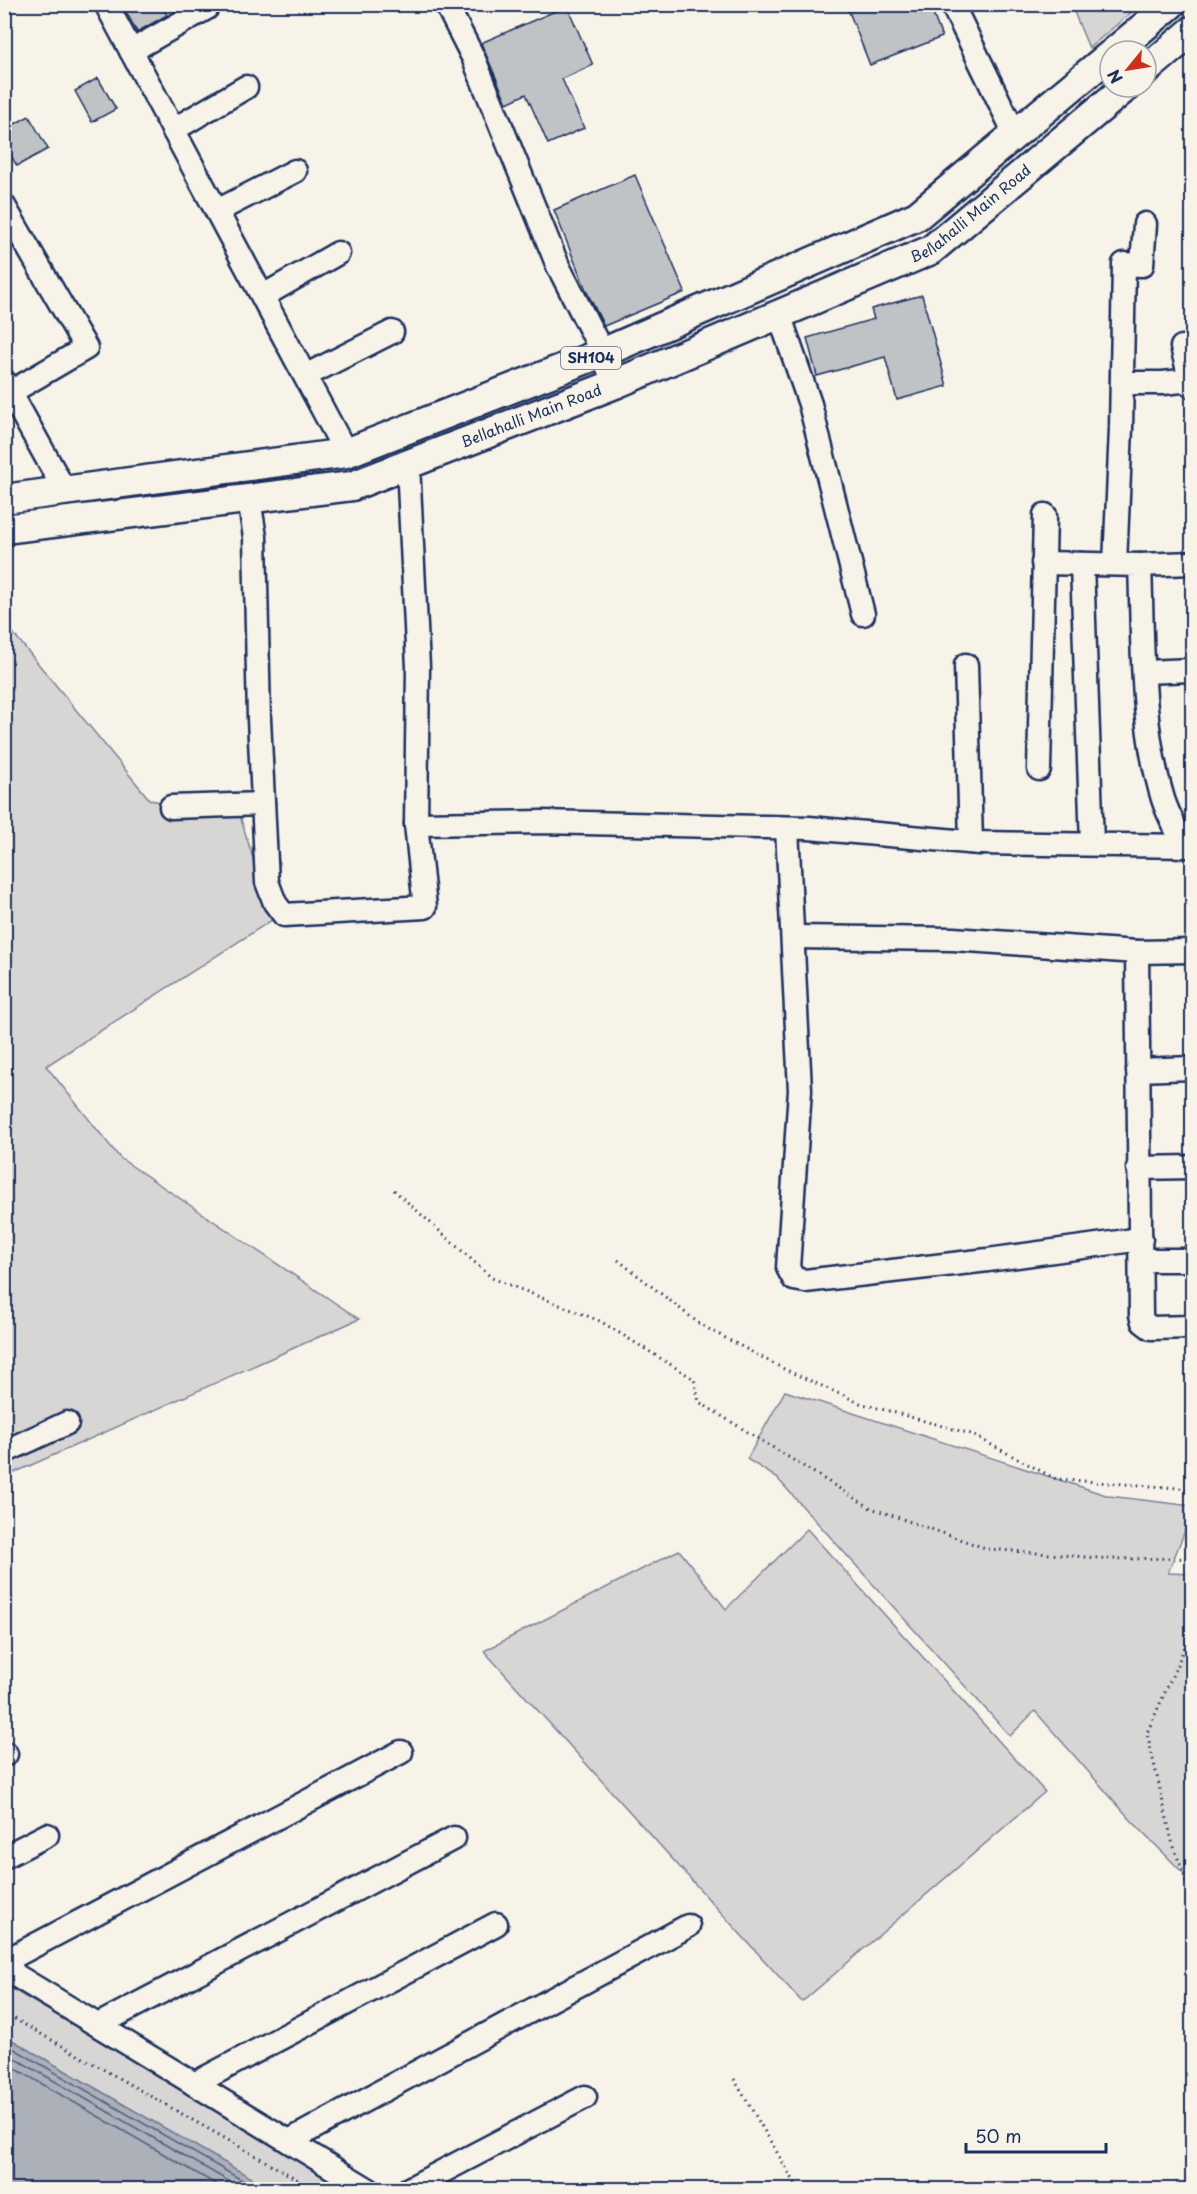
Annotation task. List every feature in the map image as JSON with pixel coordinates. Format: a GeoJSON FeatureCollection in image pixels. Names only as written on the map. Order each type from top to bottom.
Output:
{"type":"FeatureCollection","features":[{"type":"Feature","properties":{"kind":"main road"},"geometry":{"type":"LineString","coordinates":[[1129,39],[1171,4]]}},
{"type":"Feature","properties":{"kind":"main road"},"geometry":{"type":"LineString","coordinates":[[1158,60],[1192,31]]}},
{"type":"Feature","properties":{"kind":"main road","name":"Bellahalli Main Road"},"geometry":{"type":"LineString","coordinates":[[6,495],[65,491],[346,453],[602,353],[916,216],[1098,65]]}},
{"type":"Feature","properties":{"kind":"main road","name":"Bellahalli Main Road"},"geometry":{"type":"LineString","coordinates":[[4,529],[352,486],[615,384],[931,250],[1112,99]]}},
{"type":"Feature","properties":{"kind":"street"},"geometry":{"type":"LineString","coordinates":[[106,4],[346,453]]}},
{"type":"Feature","properties":{"kind":"street"},"geometry":{"type":"LineString","coordinates":[[446,4],[473,57],[558,266],[615,384]]}},
{"type":"Feature","properties":{"kind":"street"},"geometry":{"type":"LineString","coordinates":[[952,4],[1015,134]]}},
{"type":"Feature","properties":{"kind":"street"},"geometry":{"type":"LineString","coordinates":[[131,51],[207,8]]}},
{"type":"Feature","properties":{"kind":"street"},"geometry":{"type":"LineString","coordinates":[[173,130],[246,87]]}},
{"type":"Feature","properties":{"kind":"street"},"geometry":{"type":"LineString","coordinates":[[217,211],[295,171]]}},
{"type":"Feature","properties":{"kind":"street"},"geometry":{"type":"LineString","coordinates":[[4,206],[86,348],[8,386],[65,491]]}},
{"type":"Feature","properties":{"kind":"street"},"geometry":{"type":"LineString","coordinates":[[1115,564],[1124,264],[1141,274],[1145,224]]}},
{"type":"Feature","properties":{"kind":"street"},"geometry":{"type":"LineString","coordinates":[[263,296],[338,253]]}},
{"type":"Feature","properties":{"kind":"street"},"geometry":{"type":"LineString","coordinates":[[779,314],[810,404],[863,614]]}},
{"type":"Feature","properties":{"kind":"street"},"geometry":{"type":"LineString","coordinates":[[305,376],[392,332]]}},
{"type":"Feature","properties":{"kind":"street"},"geometry":{"type":"LineString","coordinates":[[1122,383],[1192,383],[1182,347]]}},
{"type":"Feature","properties":{"kind":"street"},"geometry":{"type":"LineString","coordinates":[[249,499],[255,537],[267,882],[275,903],[284,915],[425,907],[416,824],[418,667],[408,464]]}},
{"type":"Feature","properties":{"kind":"street"},"geometry":{"type":"LineString","coordinates":[[1039,769],[1045,514]]}},
{"type":"Feature","properties":{"kind":"street"},"geometry":{"type":"LineString","coordinates":[[1043,563],[1140,565],[1192,563]]}},
{"type":"Feature","properties":{"kind":"street"},"geometry":{"type":"LineString","coordinates":[[1082,564],[1092,844]]}},
{"type":"Feature","properties":{"kind":"street"},"geometry":{"type":"LineString","coordinates":[[416,824],[541,822],[787,828],[971,842],[1188,846],[1161,789],[1151,745],[1144,672],[1140,565]]}},
{"type":"Feature","properties":{"kind":"street"},"geometry":{"type":"LineString","coordinates":[[966,665],[971,842]]}},
{"type":"Feature","properties":{"kind":"street"},"geometry":{"type":"LineString","coordinates":[[1144,672],[1192,670]]}},
{"type":"Feature","properties":{"kind":"street"},"geometry":{"type":"LineString","coordinates":[[171,807],[263,804]]}},
{"type":"Feature","properties":{"kind":"street"},"geometry":{"type":"LineString","coordinates":[[787,828],[800,1090],[788,1268],[794,1279],[805,1281],[988,1260],[1141,1249],[1192,1260]]}},
{"type":"Feature","properties":{"kind":"street"},"geometry":{"type":"LineString","coordinates":[[793,937],[953,939],[1137,952],[1192,951]]}},
{"type":"Feature","properties":{"kind":"street"},"geometry":{"type":"LineString","coordinates":[[1137,952],[1140,1296],[1143,1322],[1151,1328],[1192,1327]]}},
{"type":"Feature","properties":{"kind":"street"},"geometry":{"type":"LineString","coordinates":[[1138,1070],[1192,1068]]}},
{"type":"Feature","properties":{"kind":"street"},"geometry":{"type":"LineString","coordinates":[[1138,1168],[1192,1167]]}},
{"type":"Feature","properties":{"kind":"street"},"geometry":{"type":"LineString","coordinates":[[4,1452],[67,1423]]}},
{"type":"Feature","properties":{"kind":"street"},"geometry":{"type":"LineString","coordinates":[[369,2190],[15,1975],[6,1958],[401,1752]]}},
{"type":"Feature","properties":{"kind":"street"},"geometry":{"type":"LineString","coordinates":[[4,1857],[47,1835]]}},
{"type":"Feature","properties":{"kind":"street"},"geometry":{"type":"LineString","coordinates":[[98,2025],[454,1838]]}},
{"type":"Feature","properties":{"kind":"street"},"geometry":{"type":"LineString","coordinates":[[194,2084],[496,1924]]}},
{"type":"Feature","properties":{"kind":"street"},"geometry":{"type":"LineString","coordinates":[[289,2141],[688,1926]]}},
{"type":"Feature","properties":{"kind":"street"},"geometry":{"type":"LineString","coordinates":[[407,2190],[585,2097]]}},
{"type":"Feature","properties":{"kind":"path"},"geometry":{"type":"LineString","coordinates":[[394,1190],[492,1278],[600,1321],[694,1379],[699,1402],[871,1508],[988,1549],[1111,1559],[1192,1558]]}},
{"type":"Feature","properties":{"kind":"path"},"geometry":{"type":"LineString","coordinates":[[618,1260],[701,1325],[784,1369],[860,1403],[971,1434],[1056,1479],[1192,1489]]}},
{"type":"Feature","properties":{"kind":"path"},"geometry":{"type":"LineString","coordinates":[[1186,1882],[1172,1841],[1147,1733],[1192,1631]]}},
{"type":"Feature","properties":{"kind":"path"},"geometry":{"type":"LineString","coordinates":[[4,2013],[316,2190]]}},
{"type":"Feature","properties":{"kind":"path"},"geometry":{"type":"LineString","coordinates":[[734,2079],[799,2190]]}},
{"type":"Feature","properties":{"kind":"shaded area"},"geometry":{"type":"Polygon","coordinates":[[[1071,5],[1140,5],[1098,39],[1089,48],[1071,5]]]}},
{"type":"Feature","properties":{"kind":"shaded area"},"geometry":{"type":"Polygon","coordinates":[[[4,622],[150,800],[240,816],[272,920],[46,1066],[120,1158],[359,1319],[9,1475],[4,1467],[4,848],[8,845],[4,839],[4,622]]]}},
{"type":"Feature","properties":{"kind":"shaded area"},"geometry":{"type":"Polygon","coordinates":[[[785,1391],[1109,1496],[1192,1506],[1192,1513],[1168,1573],[1192,1574],[1192,1882],[1130,1819],[1035,1711],[1010,1736],[777,1478],[747,1459],[785,1391]]]}},
{"type":"Feature","properties":{"kind":"shaded area"},"geometry":{"type":"Polygon","coordinates":[[[807,1529],[1045,1792],[802,2002],[484,1651],[679,1550],[726,1609],[807,1529]]]}},
{"type":"Feature","properties":{"kind":"shaded area"},"geometry":{"type":"Polygon","coordinates":[[[5,1985],[355,2189],[270,2189],[5,2036],[5,1985]]]}},
{"type":"Feature","properties":{"kind":"water"},"geometry":{"type":"Polygon","coordinates":[[[5,2036],[270,2189],[5,2189],[5,2036]]]}},
{"type":"Feature","properties":{"kind":"building"},"geometry":{"type":"Polygon","coordinates":[[[122,4],[161,4],[167,15],[137,32],[122,4]]]}},
{"type":"Feature","properties":{"kind":"building"},"geometry":{"type":"Polygon","coordinates":[[[846,4],[929,4],[942,37],[870,65],[846,4]]]}},
{"type":"Feature","properties":{"kind":"building"},"geometry":{"type":"Polygon","coordinates":[[[567,6],[593,65],[562,79],[584,128],[548,144],[526,94],[507,103],[481,43],[567,6]]]}},
{"type":"Feature","properties":{"kind":"building"},"geometry":{"type":"Polygon","coordinates":[[[98,78],[116,109],[92,122],[75,91],[98,78]]]}},
{"type":"Feature","properties":{"kind":"building"},"geometry":{"type":"Polygon","coordinates":[[[29,116],[48,149],[17,166],[4,143],[4,130],[29,116]]]}},
{"type":"Feature","properties":{"kind":"building"},"geometry":{"type":"Polygon","coordinates":[[[635,175],[685,292],[604,326],[586,290],[554,210],[635,175]]]}},
{"type":"Feature","properties":{"kind":"building"},"geometry":{"type":"Polygon","coordinates":[[[922,295],[947,386],[897,400],[885,357],[817,376],[807,338],[874,319],[871,309],[922,295]]]}}]}
